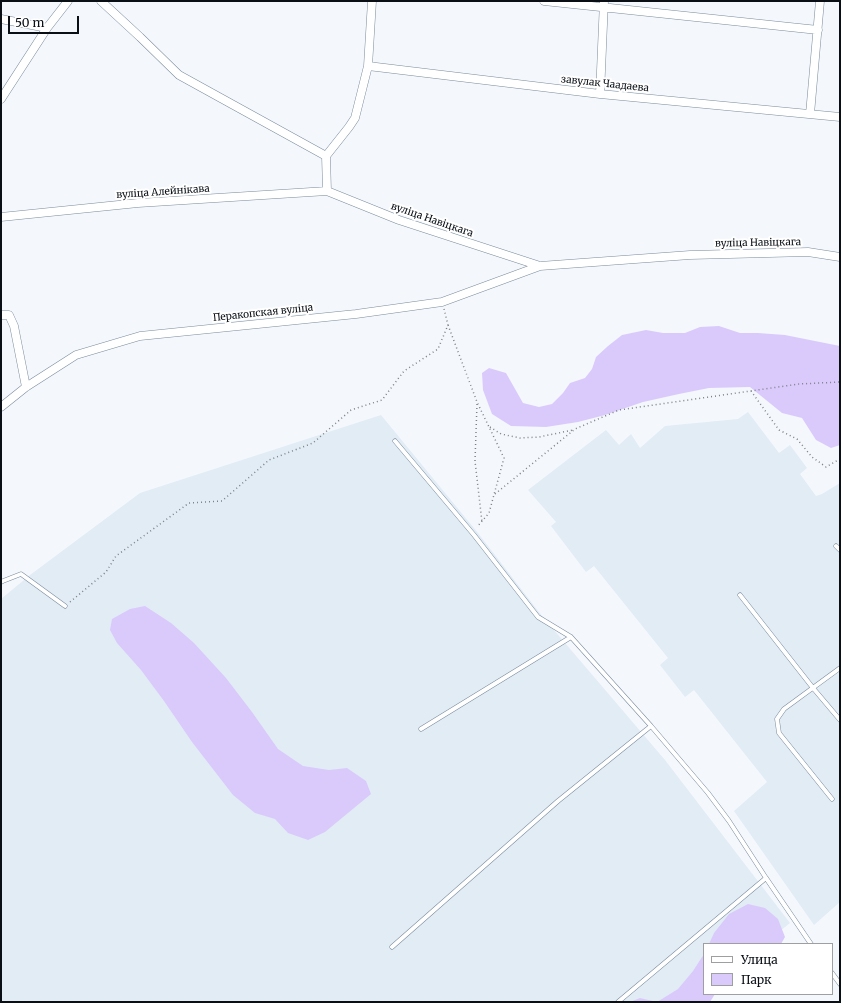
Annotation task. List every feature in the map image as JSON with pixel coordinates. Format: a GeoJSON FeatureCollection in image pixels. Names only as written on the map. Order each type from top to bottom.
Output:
{"type":"FeatureCollection","features":[{"type":"Feature","properties":{"kind":"street"},"geometry":{"type":"LineString","coordinates":[[1,99],[47,28],[68,1]]}},
{"type":"Feature","properties":{"kind":"street"},"geometry":{"type":"LineString","coordinates":[[101,1],[179,75],[326,156]]}},
{"type":"Feature","properties":{"kind":"street"},"geometry":{"type":"LineString","coordinates":[[327,190],[326,156],[355,118],[368,66],[372,1]]}},
{"type":"Feature","properties":{"kind":"street"},"geometry":{"type":"LineString","coordinates":[[544,1],[604,4],[818,30]]}},
{"type":"Feature","properties":{"kind":"street"},"geometry":{"type":"LineString","coordinates":[[810,114],[820,1]]}},
{"type":"Feature","properties":{"kind":"street"},"geometry":{"type":"LineString","coordinates":[[600,94],[604,4]]}},
{"type":"Feature","properties":{"kind":"street"},"geometry":{"type":"LineString","coordinates":[[1,19],[47,28]]}},
{"type":"Feature","properties":{"kind":"street","name":"завулак Чаадаева"},"geometry":{"type":"LineString","coordinates":[[368,66],[600,94],[840,117]]}},
{"type":"Feature","properties":{"kind":"street","name":"вуліца Алейнікава"},"geometry":{"type":"LineString","coordinates":[[1,217],[138,203],[327,190]]}},
{"type":"Feature","properties":{"kind":"street","name":"вуліца Навіцкага"},"geometry":{"type":"LineString","coordinates":[[327,190],[398,220],[540,266],[690,255],[808,252],[840,257]]}},
{"type":"Feature","properties":{"kind":"street","name":"Перакопская вуліца"},"geometry":{"type":"LineString","coordinates":[[1,407],[26,388],[76,355],[140,336],[356,314],[442,302],[540,266]]}},
{"type":"Feature","properties":{"kind":"street"},"geometry":{"type":"LineString","coordinates":[[1,315],[9,315],[14,326],[26,388]]}},
{"type":"Feature","properties":{"kind":"lane"},"geometry":{"type":"LineString","coordinates":[[395,440],[474,535],[538,617],[571,637],[651,726],[708,793],[810,943]]}},
{"type":"Feature","properties":{"kind":"lane"},"geometry":{"type":"LineString","coordinates":[[836,546],[840,550]]}},
{"type":"Feature","properties":{"kind":"lane"},"geometry":{"type":"LineString","coordinates":[[1,582],[21,574],[65,606]]}},
{"type":"Feature","properties":{"kind":"lane"},"geometry":{"type":"LineString","coordinates":[[740,595],[840,720]]}},
{"type":"Feature","properties":{"kind":"lane"},"geometry":{"type":"LineString","coordinates":[[421,729],[571,637]]}},
{"type":"Feature","properties":{"kind":"lane"},"geometry":{"type":"LineString","coordinates":[[832,799],[779,733],[777,719],[784,710],[840,668]]}},
{"type":"Feature","properties":{"kind":"lane"},"geometry":{"type":"LineString","coordinates":[[392,947],[552,806],[651,726]]}},
{"type":"Feature","properties":{"kind":"lane"},"geometry":{"type":"LineString","coordinates":[[618,1002],[766,878]]}},
{"type":"Feature","properties":{"kind":"lane"},"geometry":{"type":"LineString","coordinates":[[833,974],[840,984]]}},
{"type":"Feature","properties":{"kind":"path"},"geometry":{"type":"LineString","coordinates":[[442,302],[448,325],[477,402],[504,458],[489,513],[475,530],[474,535]]}},
{"type":"Feature","properties":{"kind":"path"},"geometry":{"type":"LineString","coordinates":[[65,606],[106,572],[116,556],[189,503],[222,501],[269,460],[313,444],[351,410],[382,400],[404,370],[438,348],[448,325]]}},
{"type":"Feature","properties":{"kind":"path"},"geometry":{"type":"LineString","coordinates":[[489,427],[501,434],[520,438],[539,437],[575,429],[619,410],[799,384],[840,382]]}},
{"type":"Feature","properties":{"kind":"path"},"geometry":{"type":"LineString","coordinates":[[750,391],[778,430],[797,439],[812,457],[826,467],[840,459]]}},
{"type":"Feature","properties":{"kind":"path"},"geometry":{"type":"LineString","coordinates":[[477,402],[475,461],[482,522]]}},
{"type":"Feature","properties":{"kind":"path"},"geometry":{"type":"LineString","coordinates":[[494,494],[575,429]]}},
{"type":"Feature","properties":{"kind":"shaded area"},"geometry":{"type":"Polygon","coordinates":[[[748,412],[779,453],[790,445],[807,468],[800,474],[816,496],[840,483],[840,902],[814,925],[734,811],[767,782],[694,690],[685,697],[660,665],[668,658],[594,566],[586,572],[551,526],[556,522],[528,490],[606,430],[619,445],[631,434],[640,448],[665,426],[738,419],[748,412]]]}},
{"type":"Feature","properties":{"kind":"shaded area"},"geometry":{"type":"Polygon","coordinates":[[[381,415],[478,533],[542,616],[665,760],[790,923],[765,943],[703,943],[703,993],[692,1002],[1,1002],[1,599],[30,575],[140,493],[381,415]]]}},
{"type":"Feature","properties":{"kind":"green space"},"geometry":{"type":"Polygon","coordinates":[[[719,326],[740,333],[785,335],[840,346],[840,445],[831,448],[816,440],[802,418],[782,413],[750,387],[709,388],[643,402],[605,415],[578,422],[546,427],[511,426],[492,414],[483,390],[482,373],[489,368],[506,373],[523,403],[539,407],[552,404],[570,383],[585,378],[592,369],[596,357],[622,335],[646,330],[663,333],[685,333],[700,327],[719,326]]]}},
{"type":"Feature","properties":{"kind":"green space"},"geometry":{"type":"Polygon","coordinates":[[[145,606],[171,623],[194,643],[226,678],[278,749],[303,766],[329,770],[347,768],[366,781],[371,794],[325,832],[308,840],[288,833],[275,819],[255,813],[233,795],[192,742],[141,670],[117,643],[110,630],[112,619],[130,609],[145,606]]]}},
{"type":"Feature","properties":{"kind":"green space"},"geometry":{"type":"Polygon","coordinates":[[[748,904],[765,908],[778,919],[785,937],[782,943],[709,943],[714,933],[729,914],[748,904]]]}},
{"type":"Feature","properties":{"kind":"green space"},"geometry":{"type":"Polygon","coordinates":[[[703,956],[703,995],[714,995],[710,1002],[657,1002],[678,989],[693,971],[703,956]]]}},
{"type":"Feature","properties":{"kind":"green space"},"geometry":{"type":"Polygon","coordinates":[[[640,998],[657,1002],[630,1002],[640,998]]]}}]}
